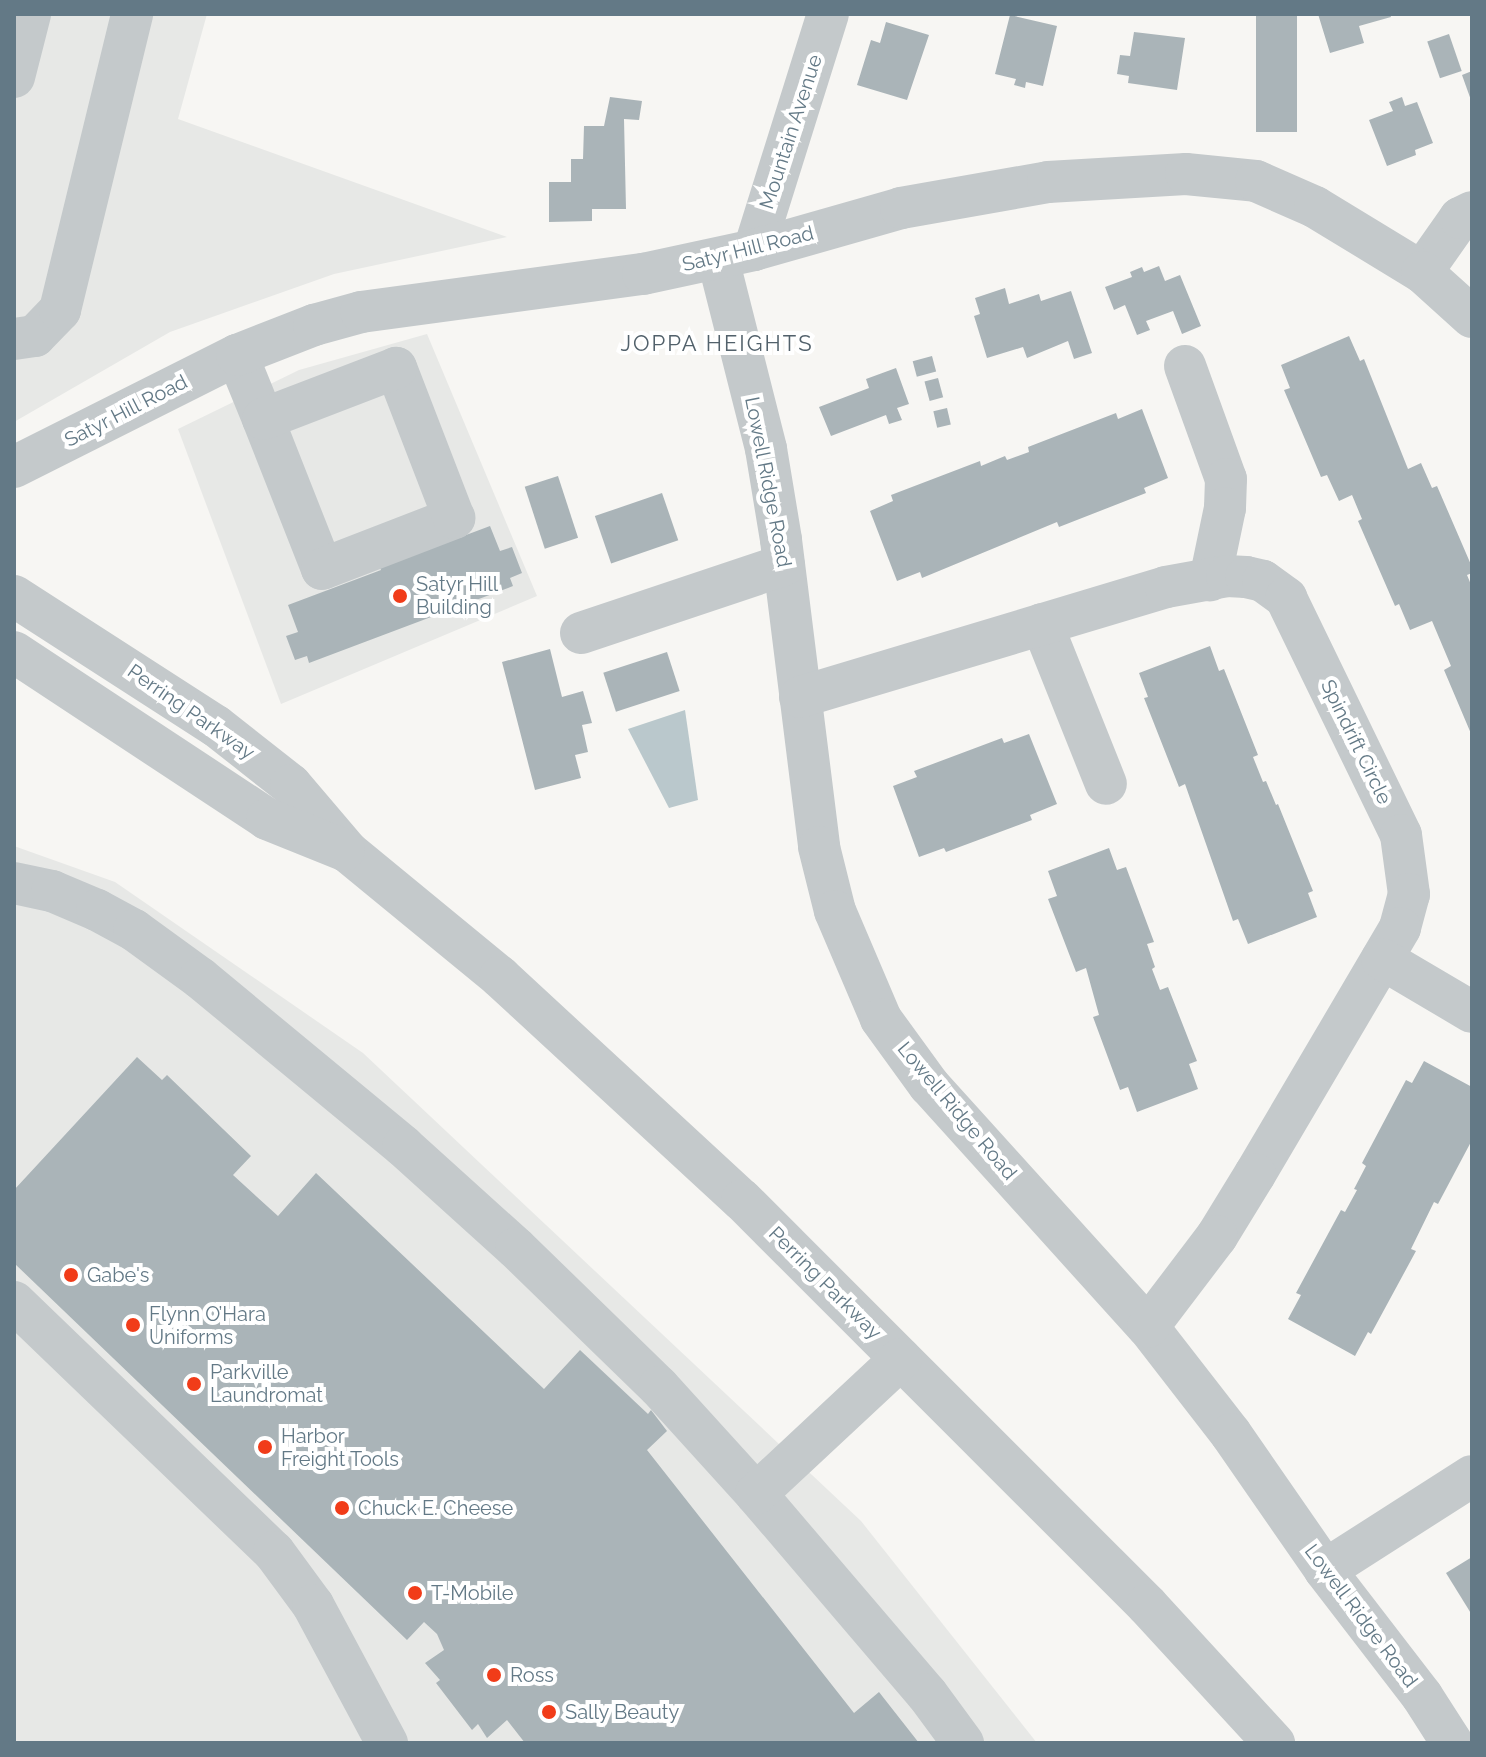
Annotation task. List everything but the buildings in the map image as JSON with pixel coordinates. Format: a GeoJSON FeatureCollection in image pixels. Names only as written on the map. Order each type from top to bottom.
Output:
{"type":"FeatureCollection","features":[{"type":"Feature","properties":{"kind":"street"},"geometry":{"type":"LineString","coordinates":[[14,77],[30,14]]}},
{"type":"Feature","properties":{"kind":"street"},"geometry":{"type":"LineString","coordinates":[[14,339],[35,336],[60,310],[132,14]]}},
{"type":"Feature","properties":{"kind":"street","name":"Mountain Avenue"},"geometry":{"type":"LineString","coordinates":[[736,255],[828,14]]}},
{"type":"Feature","properties":{"kind":"street","name":"Satyr Hill Road"},"geometry":{"type":"LineString","coordinates":[[14,467],[237,355],[314,325],[361,312],[643,274],[736,255],[901,208],[1048,182],[1186,174],[1256,181],[1284,192],[1422,272],[1472,317]]}},
{"type":"Feature","properties":{"kind":"street"},"geometry":{"type":"LineString","coordinates":[[1422,272],[1460,218],[1472,212]]}},
{"type":"Feature","properties":{"kind":"street","name":"Lowell Ridge Road"},"geometry":{"type":"LineString","coordinates":[[736,255],[784,565],[819,847],[835,911],[881,1019],[929,1085],[1148,1327],[1231,1434],[1325,1570],[1422,1696],[1452,1743]]}},
{"type":"Feature","properties":{"kind":"street"},"geometry":{"type":"LineString","coordinates":[[237,355],[322,569],[454,518],[396,368],[263,419]]}},
{"type":"Feature","properties":{"kind":"street"},"geometry":{"type":"LineString","coordinates":[[1185,366],[1226,479],[1225,508],[1210,580]]}},
{"type":"Feature","properties":{"kind":"street"},"geometry":{"type":"LineString","coordinates":[[581,633],[784,565]]}},
{"type":"Feature","properties":{"kind":"street","name":"Spindrift Circle"},"geometry":{"type":"LineString","coordinates":[[800,697],[1002,639],[1151,591],[1246,577],[1263,581],[1286,598],[1401,835],[1409,894],[1400,928],[1217,1236],[1148,1327]]}},
{"type":"Feature","properties":{"kind":"street","name":"Perring Parkway"},"geometry":{"type":"LineString","coordinates":[[14,596],[216,726],[291,785],[348,852],[500,977],[636,1099],[1147,1605],[1274,1743]]}},
{"type":"Feature","properties":{"kind":"street"},"geometry":{"type":"LineString","coordinates":[[1042,624],[1106,784]]}},
{"type":"Feature","properties":{"kind":"street","name":"Perring Parkway"},"geometry":{"type":"LineString","coordinates":[[14,652],[267,819],[348,852]]}},
{"type":"Feature","properties":{"kind":"street"},"geometry":{"type":"LineString","coordinates":[[14,883],[52,891],[134,930],[200,978],[403,1146],[516,1248],[659,1387],[756,1494],[927,1694],[963,1743]]}},
{"type":"Feature","properties":{"kind":"street"},"geometry":{"type":"LineString","coordinates":[[1382,959],[1472,1012]]}},
{"type":"Feature","properties":{"kind":"street"},"geometry":{"type":"LineString","coordinates":[[14,1302],[274,1552],[313,1605],[387,1743]]}},
{"type":"Feature","properties":{"kind":"street"},"geometry":{"type":"LineString","coordinates":[[756,1494],[901,1359]]}},
{"type":"Feature","properties":{"kind":"street"},"geometry":{"type":"LineString","coordinates":[[1325,1570],[1472,1476]]}},
{"type":"Feature","properties":{"kind":"shaded area"},"geometry":{"type":"Polygon","coordinates":[[[14,14],[207,14],[178,119],[507,237],[334,274],[170,332],[14,422],[14,14]]]}},
{"type":"Feature","properties":{"kind":"shaded area"},"geometry":{"type":"Polygon","coordinates":[[[427,334],[537,596],[281,704],[178,429],[299,370],[427,334]]]}},
{"type":"Feature","properties":{"kind":"shaded area"},"geometry":{"type":"Polygon","coordinates":[[[685,710],[698,800],[669,808],[628,729],[685,710]]]}},
{"type":"Feature","properties":{"kind":"shaded area"},"geometry":{"type":"Polygon","coordinates":[[[14,846],[115,882],[363,1053],[861,1521],[1037,1743],[14,1743],[14,846]]]}},
{"type":"Feature","properties":{"kind":"place","name":"Satyr Hill Building"},"geometry":{"type":"Point","coordinates":[400,596]}},
{"type":"Feature","properties":{"kind":"place","name":"Gabe's"},"geometry":{"type":"Point","coordinates":[71,1275]}},
{"type":"Feature","properties":{"kind":"place","name":"Flynn O’Hara Uniforms"},"geometry":{"type":"Point","coordinates":[133,1325]}},
{"type":"Feature","properties":{"kind":"place","name":"Parkville Laundromat"},"geometry":{"type":"Point","coordinates":[194,1384]}},
{"type":"Feature","properties":{"kind":"place","name":"Harbor Freight Tools"},"geometry":{"type":"Point","coordinates":[265,1447]}},
{"type":"Feature","properties":{"kind":"place","name":"Chuck E. Cheese"},"geometry":{"type":"Point","coordinates":[342,1508]}},
{"type":"Feature","properties":{"kind":"place","name":"T-Mobile"},"geometry":{"type":"Point","coordinates":[415,1593]}},
{"type":"Feature","properties":{"kind":"place","name":"Ross"},"geometry":{"type":"Point","coordinates":[494,1675]}},
{"type":"Feature","properties":{"kind":"place","name":"Sally Beauty"},"geometry":{"type":"Point","coordinates":[549,1712]}},
{"type":"Feature","properties":{"kind":"district","name":"JOPPA HEIGHTS"},"geometry":{"type":"Point","coordinates":[717,344]}}]}
